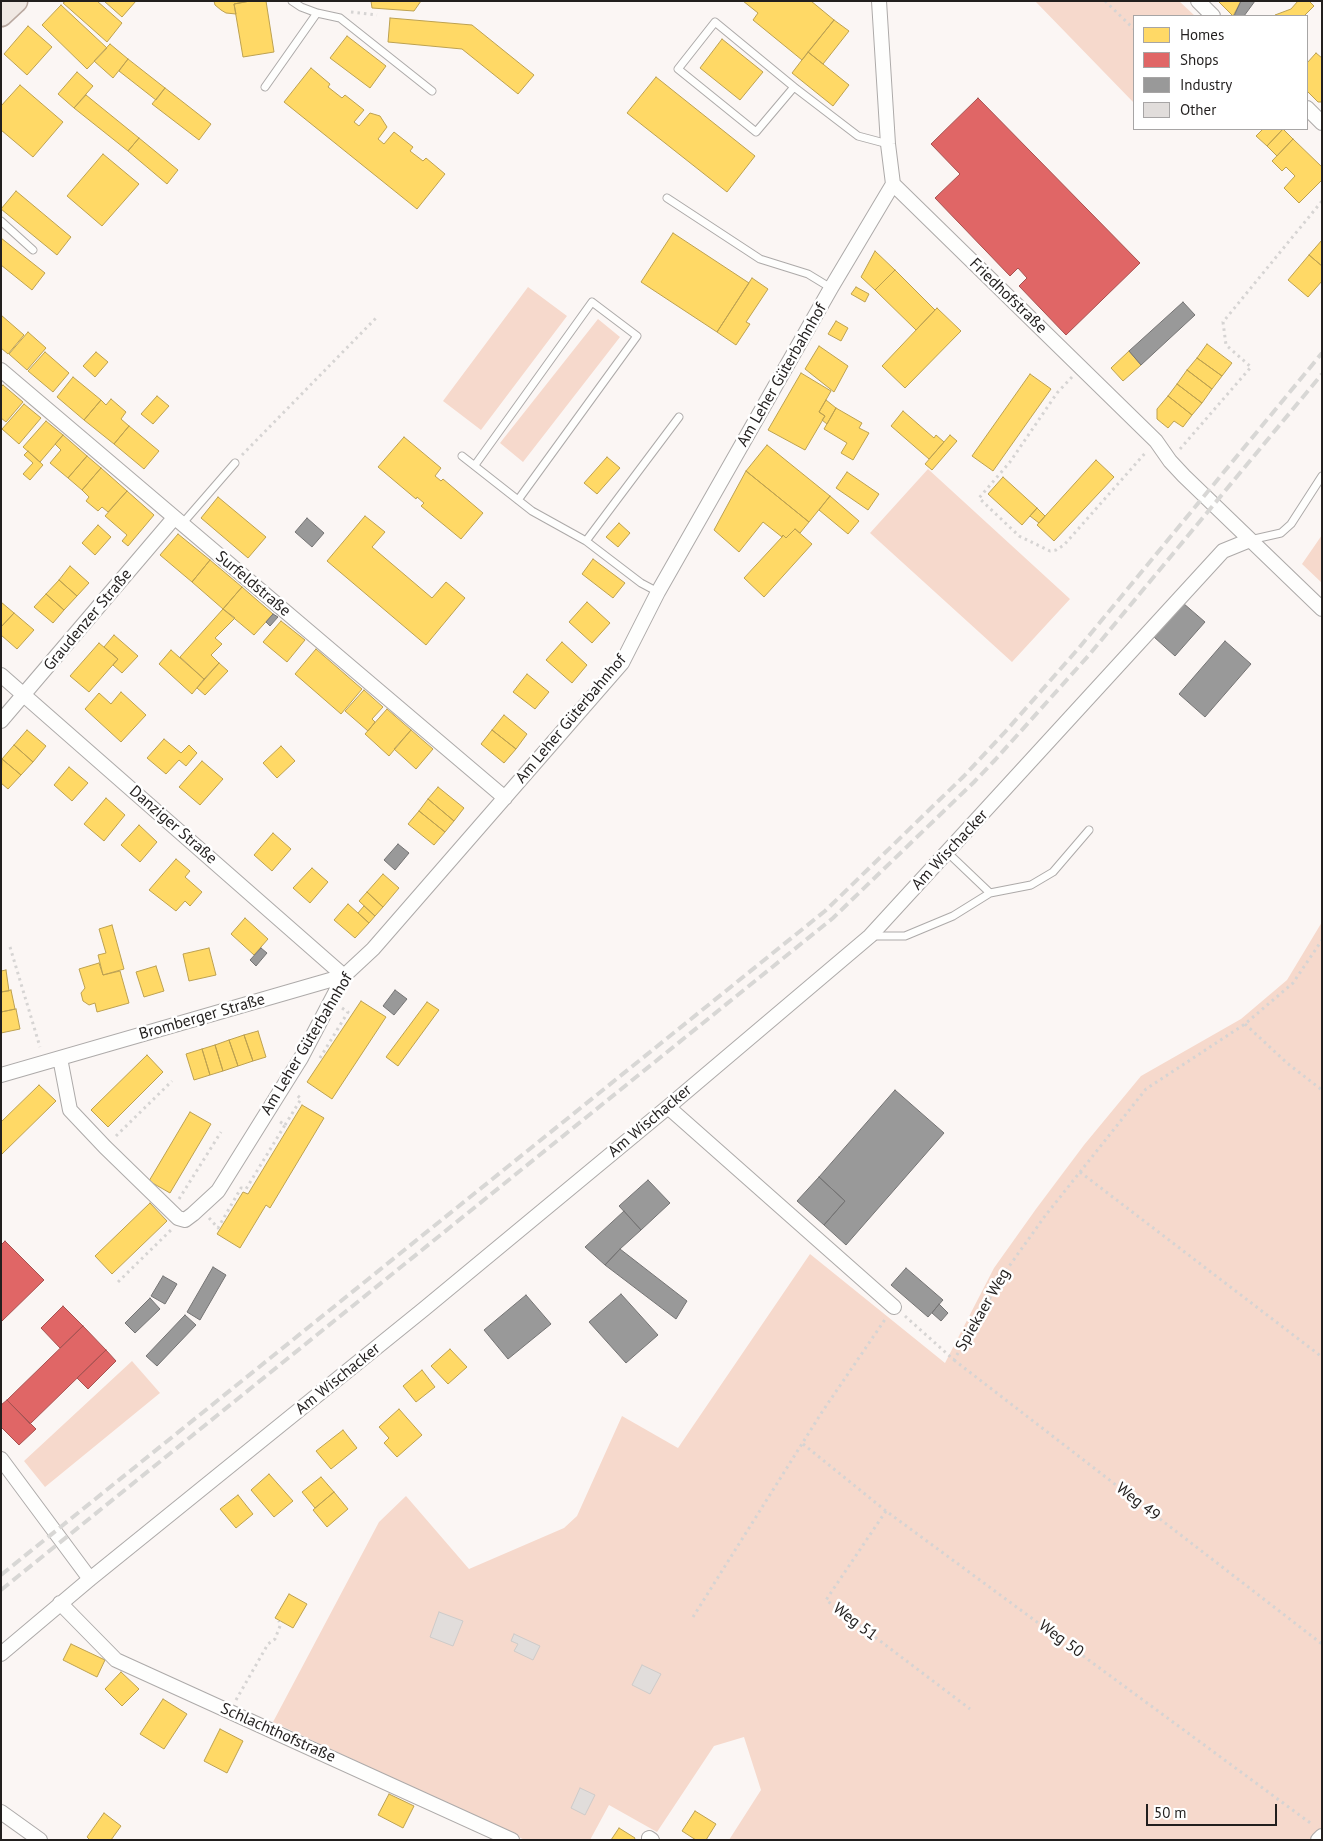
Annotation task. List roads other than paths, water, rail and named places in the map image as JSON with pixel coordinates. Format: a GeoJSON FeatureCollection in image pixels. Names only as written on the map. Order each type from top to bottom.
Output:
{"type":"FeatureCollection","features":[{"type":"Feature","properties":{"kind":"main road"},"geometry":{"type":"LineString","coordinates":[[1,15],[16,1]]}},
{"type":"Feature","properties":{"kind":"street"},"geometry":{"type":"LineString","coordinates":[[879,1],[888,144],[893,184]]}},
{"type":"Feature","properties":{"kind":"street"},"geometry":{"type":"LineString","coordinates":[[1198,1],[1212,15]]}},
{"type":"Feature","properties":{"kind":"street"},"geometry":{"type":"LineString","coordinates":[[1308,109],[1322,123]]}},
{"type":"Feature","properties":{"kind":"street","name":"Am Leher Güterbahnhof"},"geometry":{"type":"LineString","coordinates":[[60,1058],[70,1110],[174,1215],[184,1220],[218,1190],[301,1058],[344,976],[373,949],[622,663],[658,592],[831,288],[893,184]]}},
{"type":"Feature","properties":{"kind":"street","name":"Friedhofstraße"},"geometry":{"type":"LineString","coordinates":[[893,184],[1156,441],[1170,461],[1322,609]]}},
{"type":"Feature","properties":{"kind":"street","name":"Surfeldstraße"},"geometry":{"type":"LineString","coordinates":[[1,370],[505,798]]}},
{"type":"Feature","properties":{"kind":"street","name":"Graudenzer Straße"},"geometry":{"type":"LineString","coordinates":[[1,721],[178,521]]}},
{"type":"Feature","properties":{"kind":"street","name":"Am Wischacker"},"geometry":{"type":"LineString","coordinates":[[1,1654],[60,1603],[424,1309],[668,1107],[870,936],[1223,551],[1250,540]]}},
{"type":"Feature","properties":{"kind":"street","name":"Danziger Straße"},"geometry":{"type":"LineString","coordinates":[[1,675],[344,976]]}},
{"type":"Feature","properties":{"kind":"street","name":"Bromberger Straße"},"geometry":{"type":"LineString","coordinates":[[1,1075],[344,976]]}},
{"type":"Feature","properties":{"kind":"street"},"geometry":{"type":"LineString","coordinates":[[668,1107],[894,1306]]}},
{"type":"Feature","properties":{"kind":"street"},"geometry":{"type":"LineString","coordinates":[[1,1459],[90,1579]]}},
{"type":"Feature","properties":{"kind":"street","name":"Schlachthofstraße"},"geometry":{"type":"LineString","coordinates":[[60,1603],[116,1660],[512,1840]]}},
{"type":"Feature","properties":{"kind":"street"},"geometry":{"type":"LineString","coordinates":[[1,1812],[40,1840]]}},
{"type":"Feature","properties":{"kind":"street"},"geometry":{"type":"LineString","coordinates":[[1318,1831],[1318,1840]]}},
{"type":"Feature","properties":{"kind":"lane"},"geometry":{"type":"LineString","coordinates":[[292,1],[300,7],[340,18],[432,91]]}},
{"type":"Feature","properties":{"kind":"lane"},"geometry":{"type":"LineString","coordinates":[[265,88],[317,13]]}},
{"type":"Feature","properties":{"kind":"lane"},"geometry":{"type":"LineString","coordinates":[[794,87],[756,132],[678,69],[715,22],[794,87],[858,136],[888,144]]}},
{"type":"Feature","properties":{"kind":"lane"},"geometry":{"type":"LineString","coordinates":[[667,198],[760,259],[808,274],[831,288]]}},
{"type":"Feature","properties":{"kind":"lane"},"geometry":{"type":"LineString","coordinates":[[1,221],[33,250]]}},
{"type":"Feature","properties":{"kind":"lane"},"geometry":{"type":"LineString","coordinates":[[475,466],[592,302],[637,336],[518,500]]}},
{"type":"Feature","properties":{"kind":"lane"},"geometry":{"type":"LineString","coordinates":[[586,541],[679,417]]}},
{"type":"Feature","properties":{"kind":"lane"},"geometry":{"type":"LineString","coordinates":[[462,456],[532,511],[586,541],[642,583],[658,592]]}},
{"type":"Feature","properties":{"kind":"lane"},"geometry":{"type":"LineString","coordinates":[[178,521],[235,463]]}},
{"type":"Feature","properties":{"kind":"lane"},"geometry":{"type":"LineString","coordinates":[[1250,540],[1281,533],[1291,524],[1322,476]]}},
{"type":"Feature","properties":{"kind":"lane"},"geometry":{"type":"LineString","coordinates":[[870,936],[905,936],[953,916],[990,893],[1031,885],[1053,872],[1089,830]]}},
{"type":"Feature","properties":{"kind":"lane"},"geometry":{"type":"LineString","coordinates":[[947,852],[990,893]]}},
{"type":"Feature","properties":{"kind":"railway"},"geometry":{"type":"LineString","coordinates":[[1,1575],[825,911],[964,776],[1005,732],[1078,649],[1322,353]]}},
{"type":"Feature","properties":{"kind":"railway"},"geometry":{"type":"LineString","coordinates":[[1,1590],[833,918],[995,760],[1089,655],[1322,374]]}}]}
